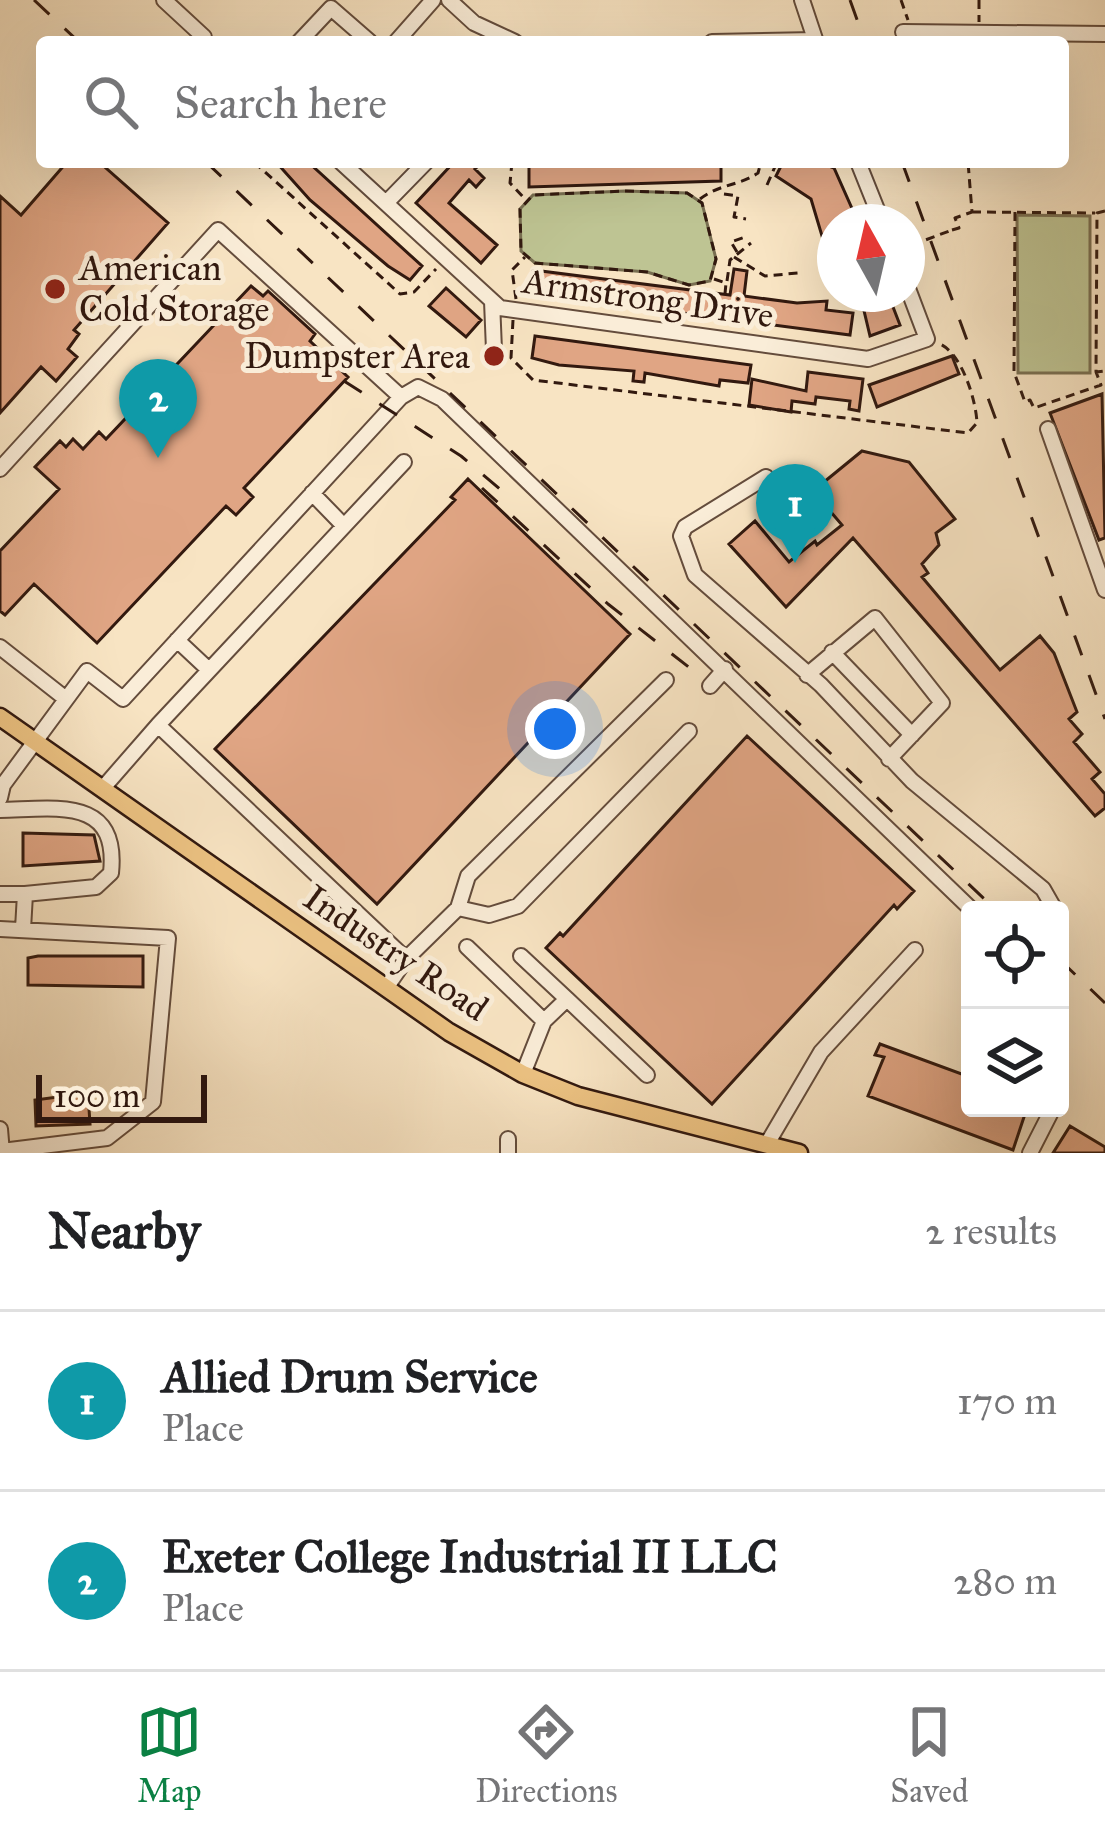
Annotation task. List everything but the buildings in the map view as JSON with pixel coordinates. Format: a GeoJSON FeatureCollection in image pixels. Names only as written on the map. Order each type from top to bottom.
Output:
{"type":"FeatureCollection","features":[{"type":"Feature","properties":{"kind":"main road","name":"Industry Road"},"geometry":{"type":"LineString","coordinates":[[0,717],[449,1033],[523,1074],[578,1096],[799,1153]]}},
{"type":"Feature","properties":{"kind":"street"},"geometry":{"type":"LineString","coordinates":[[164,0],[203,36]]}},
{"type":"Feature","properties":{"kind":"street"},"geometry":{"type":"LineString","coordinates":[[401,36],[433,0]]}},
{"type":"Feature","properties":{"kind":"street"},"geometry":{"type":"LineString","coordinates":[[449,0],[473,23],[501,36]]}},
{"type":"Feature","properties":{"kind":"street"},"geometry":{"type":"LineString","coordinates":[[802,0],[813,36]]}},
{"type":"Feature","properties":{"kind":"street"},"geometry":{"type":"LineString","coordinates":[[305,36],[331,8],[363,36]]}},
{"type":"Feature","properties":{"kind":"street"},"geometry":{"type":"LineString","coordinates":[[903,32],[1105,34]]}},
{"type":"Feature","properties":{"kind":"street","name":"Armstrong Drive"},"geometry":{"type":"LineString","coordinates":[[348,168],[492,301],[515,310],[868,359],[927,339]]}},
{"type":"Feature","properties":{"kind":"street"},"geometry":{"type":"LineString","coordinates":[[386,203],[420,168]]}},
{"type":"Feature","properties":{"kind":"street"},"geometry":{"type":"LineString","coordinates":[[860,168],[875,204]]}},
{"type":"Feature","properties":{"kind":"street"},"geometry":{"type":"LineString","coordinates":[[0,469],[218,230],[401,397]]}},
{"type":"Feature","properties":{"kind":"street"},"geometry":{"type":"LineString","coordinates":[[492,301],[494,350]]}},
{"type":"Feature","properties":{"kind":"street"},"geometry":{"type":"LineString","coordinates":[[917,312],[927,339]]}},
{"type":"Feature","properties":{"kind":"street"},"geometry":{"type":"LineString","coordinates":[[0,797],[87,671],[123,699],[401,397],[418,386],[442,399],[963,901]]}},
{"type":"Feature","properties":{"kind":"street"},"geometry":{"type":"LineString","coordinates":[[1048,429],[1105,590]]}},
{"type":"Feature","properties":{"kind":"street"},"geometry":{"type":"LineString","coordinates":[[103,788],[404,462]]}},
{"type":"Feature","properties":{"kind":"street"},"geometry":{"type":"LineString","coordinates":[[766,477],[686,527],[681,536],[695,575],[890,759],[1042,889],[1049,901]]}},
{"type":"Feature","properties":{"kind":"street"},"geometry":{"type":"LineString","coordinates":[[312,494],[344,526]]}},
{"type":"Feature","properties":{"kind":"street"},"geometry":{"type":"LineString","coordinates":[[806,675],[875,618],[942,703],[890,759]]}},
{"type":"Feature","properties":{"kind":"street"},"geometry":{"type":"LineString","coordinates":[[177,640],[209,670]]}},
{"type":"Feature","properties":{"kind":"street"},"geometry":{"type":"LineString","coordinates":[[0,647],[66,699]]}},
{"type":"Feature","properties":{"kind":"street"},"geometry":{"type":"LineString","coordinates":[[832,652],[912,735]]}},
{"type":"Feature","properties":{"kind":"street"},"geometry":{"type":"LineString","coordinates":[[710,686],[725,669]]}},
{"type":"Feature","properties":{"kind":"street"},"geometry":{"type":"LineString","coordinates":[[386,988],[406,958],[458,908],[468,875],[666,680]]}},
{"type":"Feature","properties":{"kind":"street"},"geometry":{"type":"LineString","coordinates":[[158,725],[406,958]]}},
{"type":"Feature","properties":{"kind":"street"},"geometry":{"type":"LineString","coordinates":[[458,908],[490,915],[518,906],[688,731]]}},
{"type":"Feature","properties":{"kind":"street"},"geometry":{"type":"LineString","coordinates":[[0,811],[83,813],[105,824],[115,842],[112,873],[96,887],[0,894]]}},
{"type":"Feature","properties":{"kind":"street"},"geometry":{"type":"LineString","coordinates":[[23,929],[25,894]]}},
{"type":"Feature","properties":{"kind":"street"},"geometry":{"type":"LineString","coordinates":[[0,929],[168,938],[153,1102],[107,1138],[2,1152],[0,1129]]}},
{"type":"Feature","properties":{"kind":"street"},"geometry":{"type":"LineString","coordinates":[[467,946],[544,1022]]}},
{"type":"Feature","properties":{"kind":"street"},"geometry":{"type":"LineString","coordinates":[[766,1144],[820,1052],[915,950]]}},
{"type":"Feature","properties":{"kind":"street"},"geometry":{"type":"LineString","coordinates":[[521,956],[647,1075]]}},
{"type":"Feature","properties":{"kind":"street"},"geometry":{"type":"LineString","coordinates":[[523,1074],[544,1022],[567,999]]}},
{"type":"Feature","properties":{"kind":"street"},"geometry":{"type":"LineString","coordinates":[[1030,1153],[1048,1117]]}},
{"type":"Feature","properties":{"kind":"path"},"geometry":{"type":"LineString","coordinates":[[261,168],[400,294],[414,292],[446,259]]}},
{"type":"Feature","properties":{"kind":"path"},"geometry":{"type":"LineString","coordinates":[[511,168],[510,183],[526,200]]}},
{"type":"Feature","properties":{"kind":"path"},"geometry":{"type":"LineString","coordinates":[[699,200],[717,186],[744,182],[759,168]]}},
{"type":"Feature","properties":{"kind":"path"},"geometry":{"type":"LineString","coordinates":[[767,185],[774,168]]}},
{"type":"Feature","properties":{"kind":"path"},"geometry":{"type":"LineString","coordinates":[[968,168],[972,212]]}},
{"type":"Feature","properties":{"kind":"path"},"geometry":{"type":"LineString","coordinates":[[526,200],[542,192],[574,197],[625,191],[687,193],[699,200],[716,259],[712,278]]}},
{"type":"Feature","properties":{"kind":"path"},"geometry":{"type":"LineString","coordinates":[[724,194],[741,197],[734,217],[746,219]]}},
{"type":"Feature","properties":{"kind":"path"},"geometry":{"type":"LineString","coordinates":[[525,257],[519,238],[526,200]]}},
{"type":"Feature","properties":{"kind":"path"},"geometry":{"type":"LineString","coordinates":[[925,240],[958,228],[955,218],[972,212],[1105,211]]}},
{"type":"Feature","properties":{"kind":"path"},"geometry":{"type":"LineString","coordinates":[[1015,212],[1015,372],[1025,401],[1030,400],[1034,408],[1101,385]]}},
{"type":"Feature","properties":{"kind":"path"},"geometry":{"type":"LineString","coordinates":[[1096,213],[1096,371],[1105,396]]}},
{"type":"Feature","properties":{"kind":"path"},"geometry":{"type":"LineString","coordinates":[[748,236],[731,242],[741,267],[765,276],[798,273]]}},
{"type":"Feature","properties":{"kind":"path"},"geometry":{"type":"LineString","coordinates":[[1096,237],[1105,237]]}},
{"type":"Feature","properties":{"kind":"path"},"geometry":{"type":"LineString","coordinates":[[721,338],[726,283],[736,255],[751,242]]}},
{"type":"Feature","properties":{"kind":"path"},"geometry":{"type":"LineString","coordinates":[[525,257],[619,274],[647,272],[689,285],[712,278],[726,283]]}},
{"type":"Feature","properties":{"kind":"path"},"geometry":{"type":"LineString","coordinates":[[525,257],[512,270],[511,358],[533,380],[968,433],[977,423],[976,409],[954,355],[927,339]]}},
{"type":"Feature","properties":{"kind":"path"},"geometry":{"type":"LineString","coordinates":[[1096,285],[1105,285]]}},
{"type":"Feature","properties":{"kind":"path"},"geometry":{"type":"LineString","coordinates":[[1096,334],[1105,334]]}},
{"type":"Feature","properties":{"kind":"path"},"geometry":{"type":"LineString","coordinates":[[1096,371],[1105,371]]}},
{"type":"Feature","properties":{"kind":"green space"},"geometry":{"type":"Polygon","coordinates":[[[687,193],[702,203],[716,259],[710,281],[689,285],[647,272],[535,263],[521,251],[520,209],[533,195],[687,193]]]}},
{"type":"Feature","properties":{"kind":"green space"},"geometry":{"type":"Polygon","coordinates":[[[1017,215],[1090,216],[1090,373],[1018,373],[1017,215]]]}},
{"type":"Feature","properties":{"kind":"railway"},"geometry":{"type":"LineString","coordinates":[[34,0],[73,36]]}},
{"type":"Feature","properties":{"kind":"railway"},"geometry":{"type":"LineString","coordinates":[[850,0],[863,36]]}},
{"type":"Feature","properties":{"kind":"railway"},"geometry":{"type":"LineString","coordinates":[[212,168],[986,901]]}},
{"type":"Feature","properties":{"kind":"railway"},"geometry":{"type":"LineString","coordinates":[[904,168],[1105,719]]}},
{"type":"Feature","properties":{"kind":"railway"},"geometry":{"type":"LineString","coordinates":[[344,381],[461,456],[501,490]]}},
{"type":"Feature","properties":{"kind":"railway"},"geometry":{"type":"LineString","coordinates":[[482,488],[608,604],[695,672]]}},
{"type":"Feature","properties":{"kind":"railway"},"geometry":{"type":"LineString","coordinates":[[1069,969],[1105,1003]]}},
{"type":"Feature","properties":{"kind":"place","name":"American Cold Storage"},"geometry":{"type":"Point","coordinates":[55,289]}},
{"type":"Feature","properties":{"kind":"place","name":"Dumpster Area"},"geometry":{"type":"Point","coordinates":[494,356]}},
{"type":"Feature","properties":{"kind":"place","name":"Exeter College Industrial II LLC"},"geometry":{"type":"Point","coordinates":[158,458]}},
{"type":"Feature","properties":{"kind":"place","name":"Allied Drum Service"},"geometry":{"type":"Point","coordinates":[795,563]}}]}
